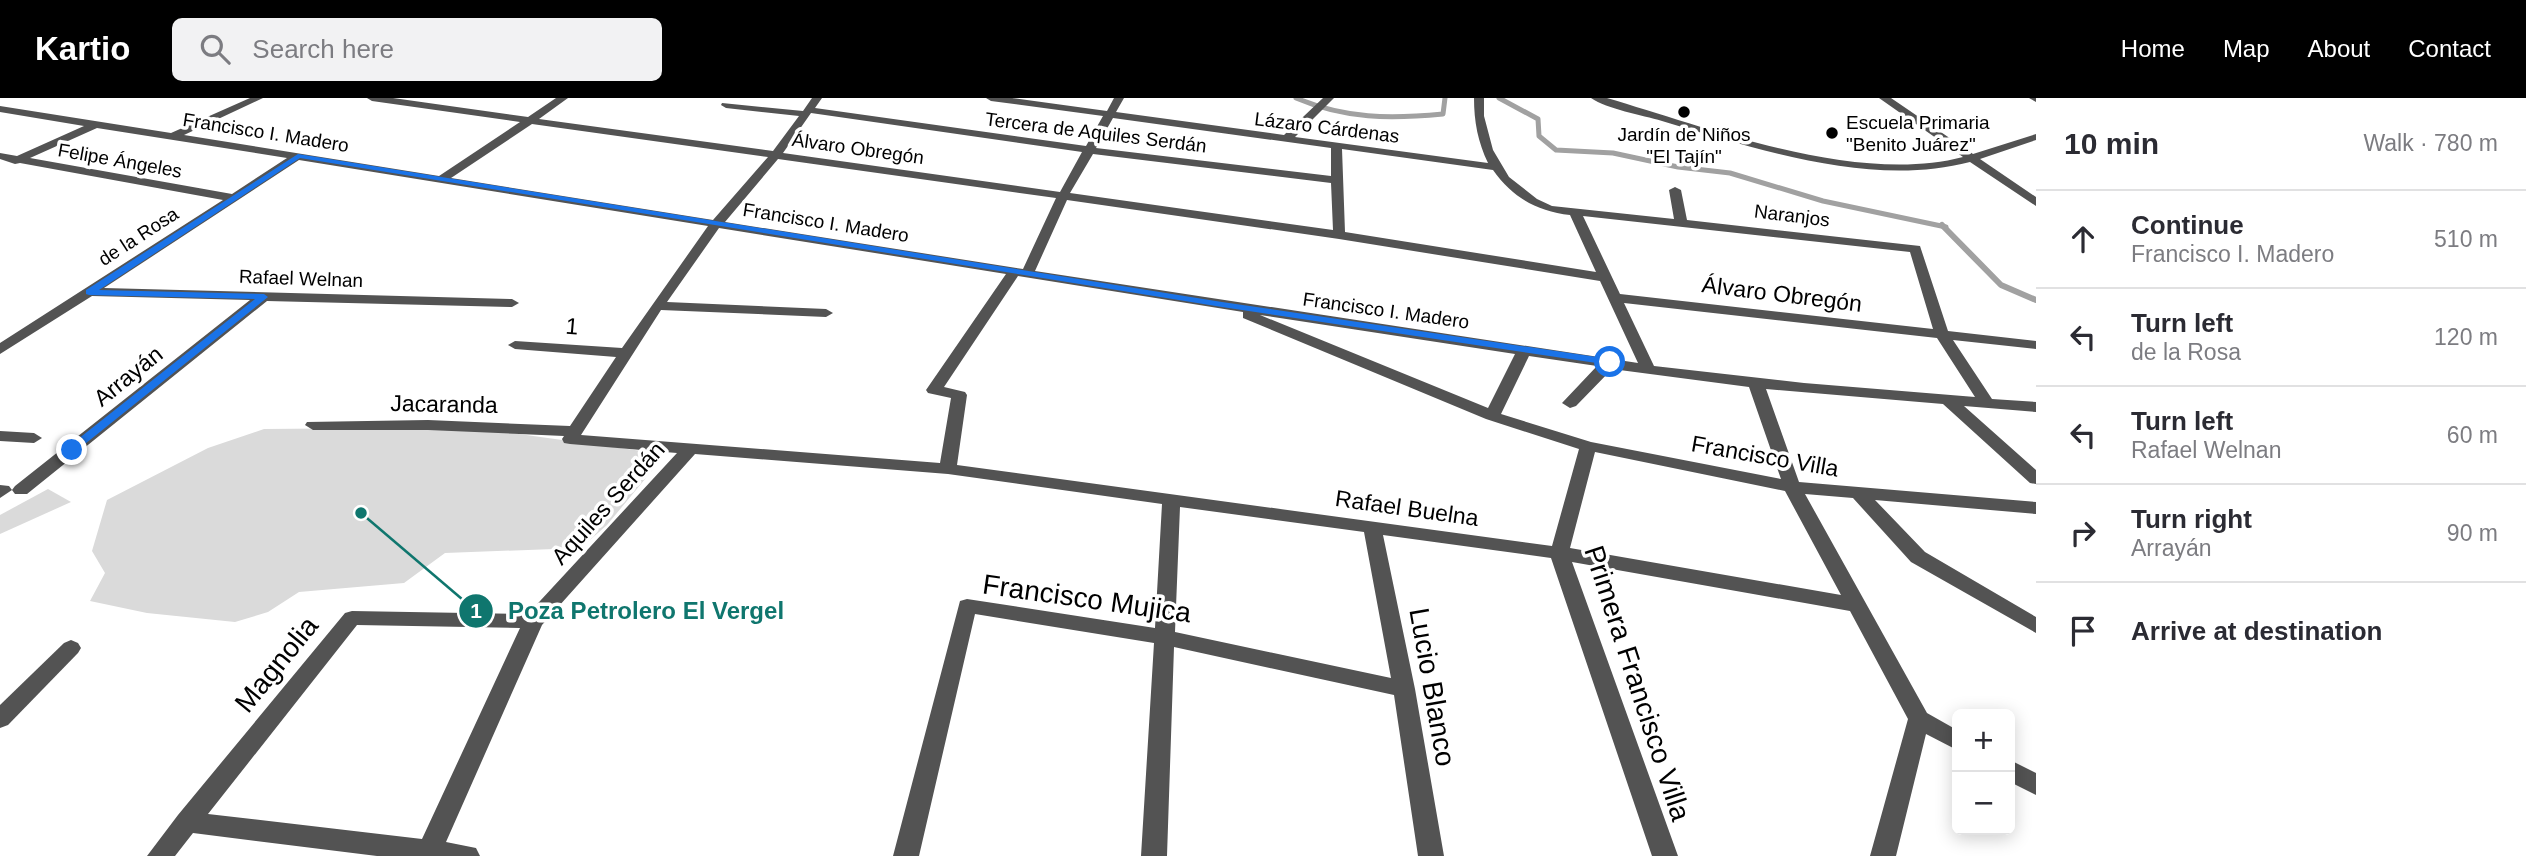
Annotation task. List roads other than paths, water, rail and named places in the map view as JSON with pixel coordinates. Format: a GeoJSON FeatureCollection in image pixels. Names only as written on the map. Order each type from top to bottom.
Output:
{"type":"FeatureCollection","features":[{"type":"Feature","properties":{"kind":"street"},"geometry":{"type":"LineString","coordinates":[[172,137],[258,98]]}},
{"type":"Feature","properties":{"kind":"street","name":"Álvaro Obregón"},"geometry":{"type":"LineString","coordinates":[[372,98],[1339,235],[1607,278]]}},
{"type":"Feature","properties":{"kind":"street"},"geometry":{"type":"LineString","coordinates":[[442,179],[563,98]]}},
{"type":"Feature","properties":{"kind":"street"},"geometry":{"type":"LineString","coordinates":[[574,431],[657,306],[716,224],[775,156],[817,98]]}},
{"type":"Feature","properties":{"kind":"street","name":"Lázaro Cárdenas"},"geometry":{"type":"LineString","coordinates":[[991,98],[1493,167]]}},
{"type":"Feature","properties":{"kind":"street"},"geometry":{"type":"LineString","coordinates":[[948,470],[959,395],[934,390],[1021,273],[1107,115],[1119,98]]}},
{"type":"Feature","properties":{"kind":"street"},"geometry":{"type":"LineString","coordinates":[[1285,140],[1329,98]]}},
{"type":"Feature","properties":{"kind":"street"},"geometry":{"type":"LineString","coordinates":[[1479,98],[1478,120],[1493,167]]}},
{"type":"Feature","properties":{"kind":"street"},"geometry":{"type":"LineString","coordinates":[[1596,98],[1759,145],[1877,166],[1925,167],[2036,137]]}},
{"type":"Feature","properties":{"kind":"street"},"geometry":{"type":"LineString","coordinates":[[1884,98],[2036,202]]}},
{"type":"Feature","properties":{"kind":"street","name":"Tercera de Aquiles Serdán"},"geometry":{"type":"LineString","coordinates":[[726,105],[807,112],[1339,180]]}},
{"type":"Feature","properties":{"kind":"street","name":"Francisco I. Madero"},"geometry":{"type":"LineString","coordinates":[[0,109],[1222,305],[1524,350],[1756,383],[2036,407]]}},
{"type":"Feature","properties":{"kind":"street"},"geometry":{"type":"LineString","coordinates":[[0,167],[94,125]]}},
{"type":"Feature","properties":{"kind":"street"},"geometry":{"type":"LineString","coordinates":[[1336,146],[1339,235]]}},
{"type":"Feature","properties":{"kind":"street","name":"Felipe Ángeles"},"geometry":{"type":"LineString","coordinates":[[0,156],[234,198]]}},
{"type":"Feature","properties":{"kind":"street","name":"de la Rosa"},"geometry":{"type":"LineString","coordinates":[[3,347],[298,156]]}},
{"type":"Feature","properties":{"kind":"street","name":"Naranjos"},"geometry":{"type":"LineString","coordinates":[[1493,167],[1527,201],[1549,209],[1915,249],[1941,335],[1987,403]]}},
{"type":"Feature","properties":{"kind":"street"},"geometry":{"type":"LineString","coordinates":[[1675,190],[1681,222]]}},
{"type":"Feature","properties":{"kind":"street"},"geometry":{"type":"LineString","coordinates":[[1575,213],[1647,367]]}},
{"type":"Feature","properties":{"kind":"street","name":"Rafael Welnan"},"geometry":{"type":"LineString","coordinates":[[89,292],[512,303]]}},
{"type":"Feature","properties":{"kind":"street","name":"Arrayán"},"geometry":{"type":"LineString","coordinates":[[8,491],[264,297]]}},
{"type":"Feature","properties":{"kind":"street","name":"Álvaro Obregón"},"geometry":{"type":"LineString","coordinates":[[1616,298],[1941,335]]}},
{"type":"Feature","properties":{"kind":"street","name":"Francisco Villa"},"geometry":{"type":"LineString","coordinates":[[1222,305],[1492,416],[1588,446],[1792,487],[1860,495],[2036,508]]}},
{"type":"Feature","properties":{"kind":"street"},"geometry":{"type":"LineString","coordinates":[[657,306],[827,313]]}},
{"type":"Feature","properties":{"kind":"street"},"geometry":{"type":"LineString","coordinates":[[1941,335],[2036,345]]}},
{"type":"Feature","properties":{"kind":"street","name":"1"},"geometry":{"type":"LineString","coordinates":[[515,345],[625,353]]}},
{"type":"Feature","properties":{"kind":"street"},"geometry":{"type":"LineString","coordinates":[[1492,416],[1524,350]]}},
{"type":"Feature","properties":{"kind":"street"},"geometry":{"type":"LineString","coordinates":[[1570,403],[1610,362]]}},
{"type":"Feature","properties":{"kind":"street"},"geometry":{"type":"LineString","coordinates":[[1756,383],[1792,487],[1919,719],[1952,738]]}},
{"type":"Feature","properties":{"kind":"street"},"geometry":{"type":"LineString","coordinates":[[1949,401],[2036,479]]}},
{"type":"Feature","properties":{"kind":"street","name":"Jacaranda"},"geometry":{"type":"LineString","coordinates":[[313,425],[428,425],[574,431]]}},
{"type":"Feature","properties":{"kind":"street","name":"Aquiles Serdán"},"geometry":{"type":"LineString","coordinates":[[574,431],[570,439],[691,448]]}},
{"type":"Feature","properties":{"kind":"street"},"geometry":{"type":"LineString","coordinates":[[0,436],[34,438]]}},
{"type":"Feature","properties":{"kind":"street","name":"Primera Francisco Villa"},"geometry":{"type":"LineString","coordinates":[[1588,446],[1559,553],[1665,856]]}},
{"type":"Feature","properties":{"kind":"street","name":"Rafael Buelna"},"geometry":{"type":"LineString","coordinates":[[691,448],[948,470],[1171,500],[1559,553],[1857,605]]}},
{"type":"Feature","properties":{"kind":"street","name":"Aquiles Serdán"},"geometry":{"type":"LineString","coordinates":[[430,849],[533,621],[691,448]]}},
{"type":"Feature","properties":{"kind":"street"},"geometry":{"type":"LineString","coordinates":[[1860,495],[1918,556],[2036,626]]}},
{"type":"Feature","properties":{"kind":"street"},"geometry":{"type":"LineString","coordinates":[[1154,856],[1171,500]]}},
{"type":"Feature","properties":{"kind":"street","name":"Lucio Blanco"},"geometry":{"type":"LineString","coordinates":[[1373,529],[1404,690],[1431,856]]}},
{"type":"Feature","properties":{"kind":"street","name":"Francisco Mujica"},"geometry":{"type":"LineString","coordinates":[[906,856],[967,606],[1164,636],[1404,690]]}},
{"type":"Feature","properties":{"kind":"street","name":"Magnolia"},"geometry":{"type":"LineString","coordinates":[[160,856],[352,618],[533,621]]}},
{"type":"Feature","properties":{"kind":"street"},"geometry":{"type":"LineString","coordinates":[[0,719],[71,648]]}},
{"type":"Feature","properties":{"kind":"street"},"geometry":{"type":"LineString","coordinates":[[1883,856],[1919,719]]}},
{"type":"Feature","properties":{"kind":"street"},"geometry":{"type":"LineString","coordinates":[[2013,772],[2036,785]]}},
{"type":"Feature","properties":{"kind":"street"},"geometry":{"type":"LineString","coordinates":[[187,822],[430,849],[467,856]]}},
{"type":"Feature","properties":{"kind":"waterway"},"geometry":{"type":"LineString","coordinates":[[1296,98],[1350,114],[1386,117],[1443,114],[1445,98]]}},
{"type":"Feature","properties":{"kind":"waterway"},"geometry":{"type":"LineString","coordinates":[[1499,98],[1538,119],[1539,136],[1556,150],[1613,153],[1678,167],[1730,173],[1823,201],[1943,226]]}},
{"type":"Feature","properties":{"kind":"waterway"},"geometry":{"type":"LineString","coordinates":[[1943,226],[2001,285],[2036,300]]}},
{"type":"Feature","properties":{"kind":"place","name":"Jardín de Niños \"El Tajín\""},"geometry":{"type":"Point","coordinates":[1684,112]}},
{"type":"Feature","properties":{"kind":"place","name":"Escuela Primaria \"Benito Juárez\""},"geometry":{"type":"Point","coordinates":[1832,133]}},
{"type":"Feature","properties":{"kind":"place","name":"Poza Petrolero El Vergel"},"geometry":{"type":"Point","coordinates":[361,513]}}]}
